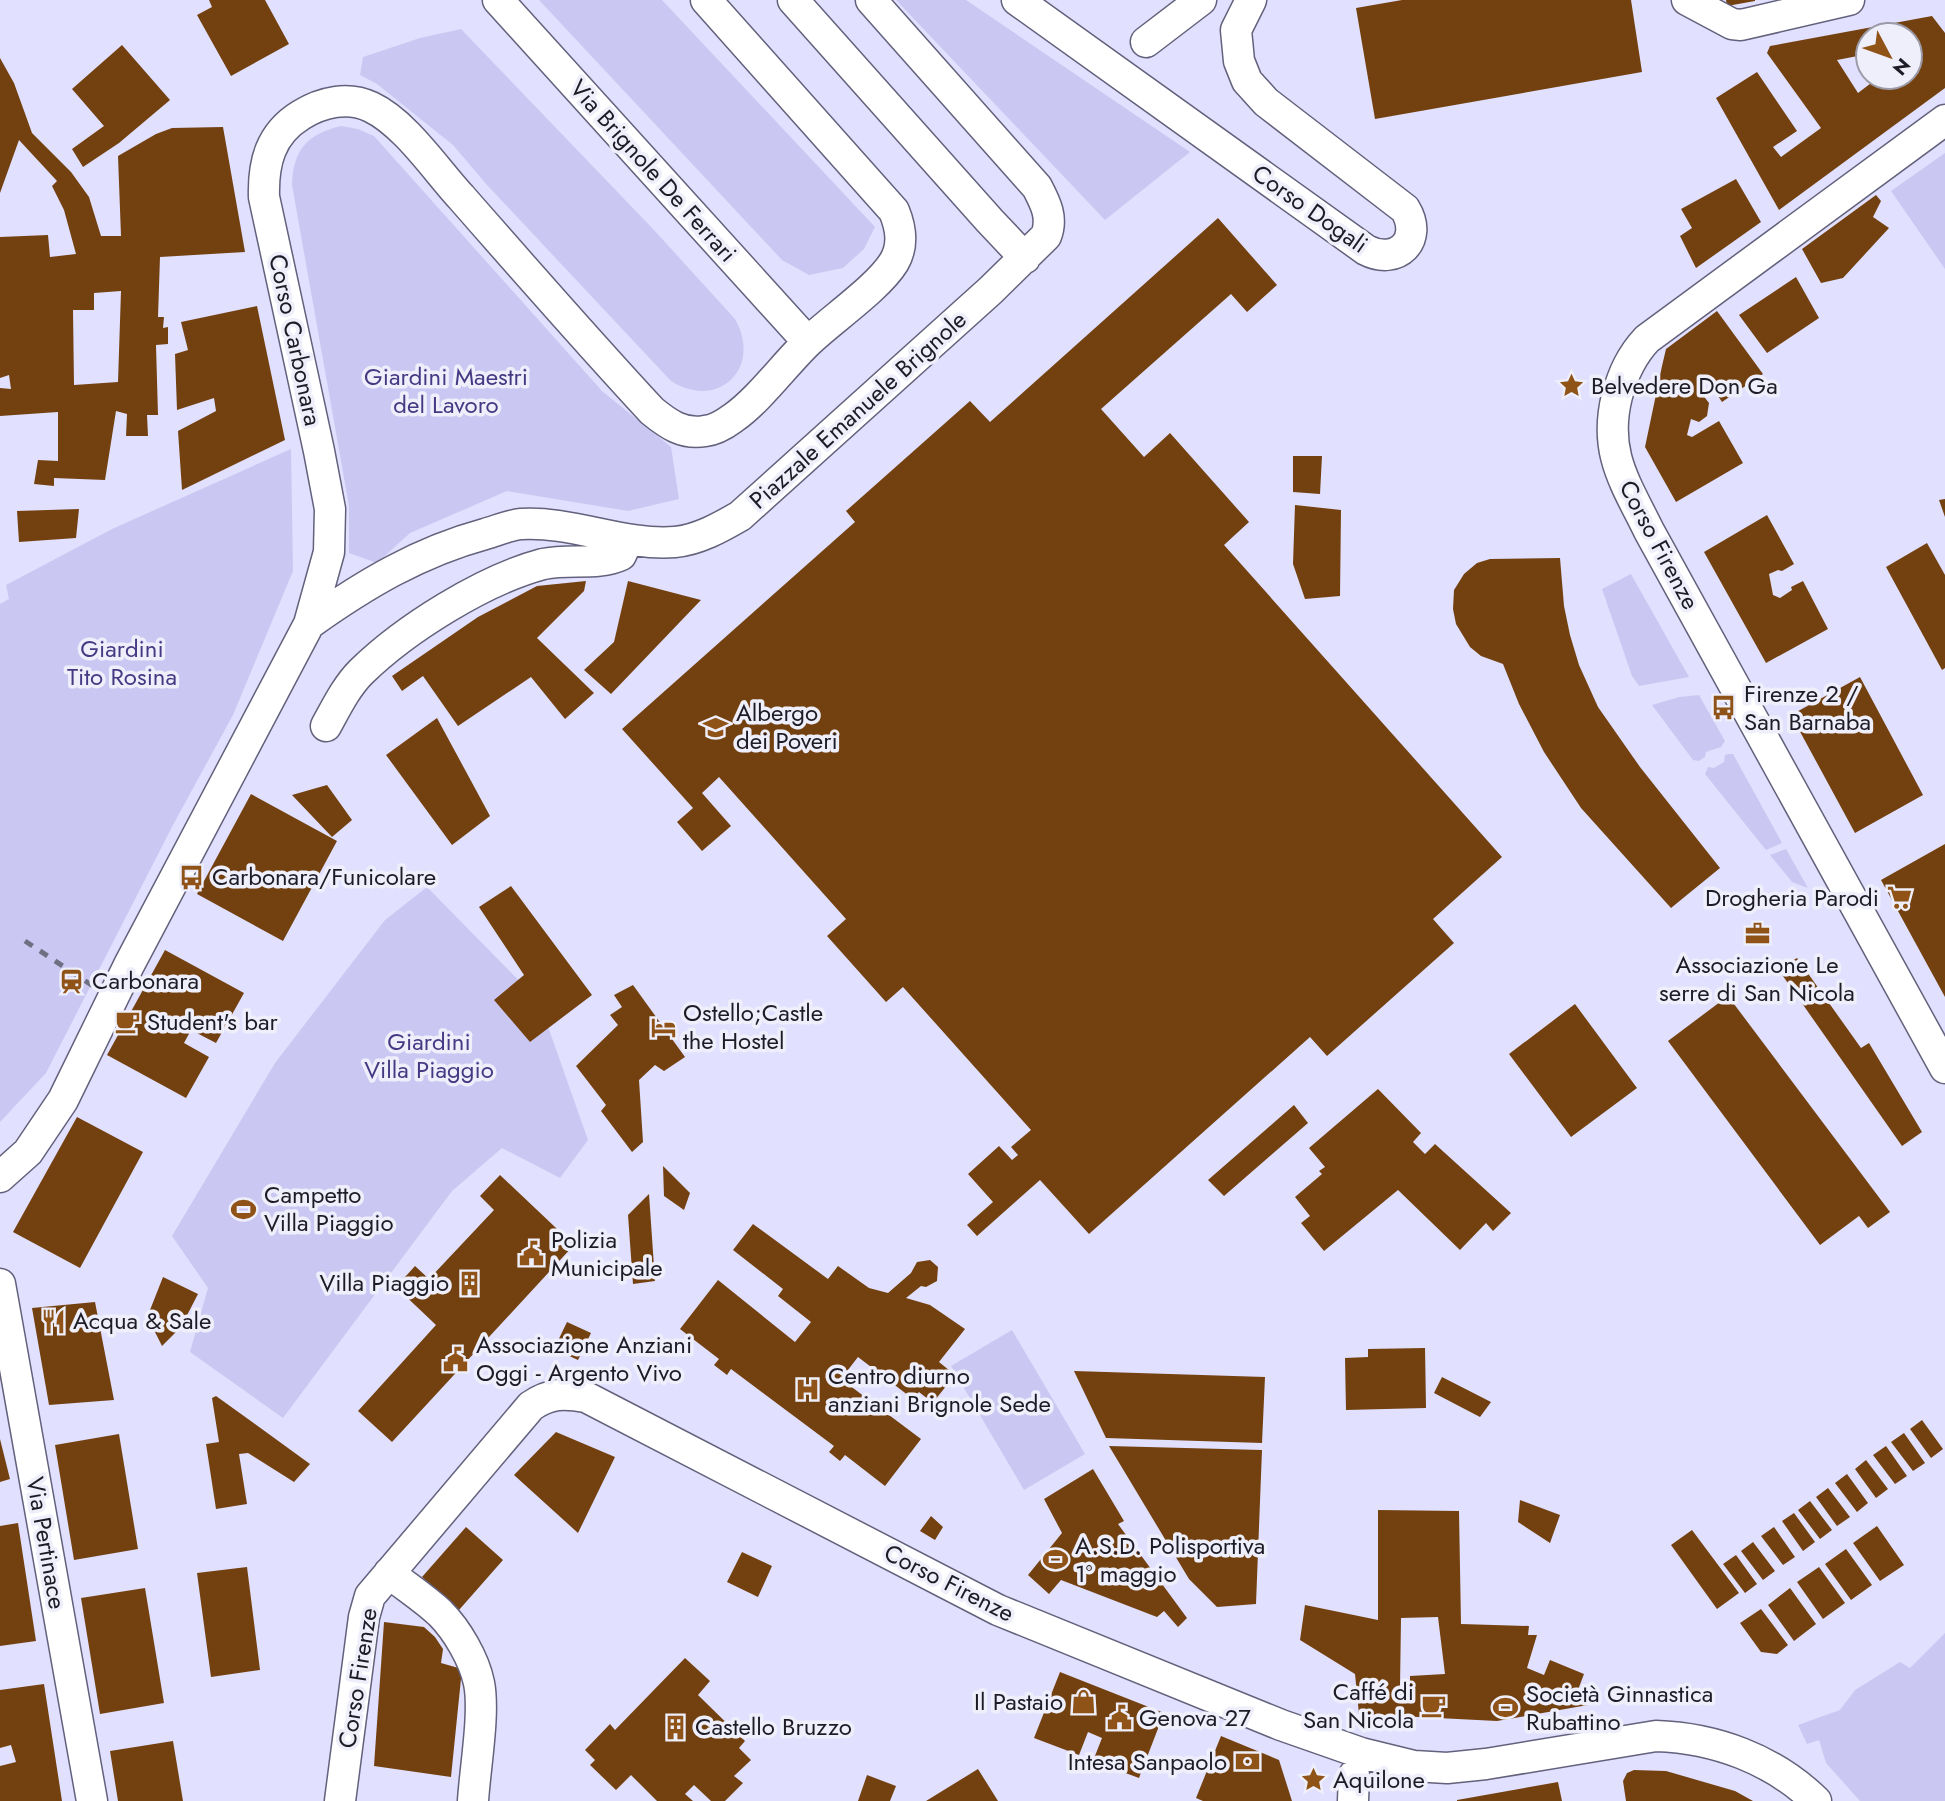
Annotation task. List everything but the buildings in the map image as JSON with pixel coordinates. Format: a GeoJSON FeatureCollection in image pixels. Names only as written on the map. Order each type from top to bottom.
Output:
{"type":"FeatureCollection","features":[{"type":"Feature","properties":{"kind":"street","name":"Via Brignole De Ferrari"},"geometry":{"type":"LineString","coordinates":[[498,0],[808,342]]}},
{"type":"Feature","properties":{"kind":"street"},"geometry":{"type":"LineString","coordinates":[[706,0],[894,211],[900,226],[901,244],[895,260],[885,274],[808,342]]}},
{"type":"Feature","properties":{"kind":"street"},"geometry":{"type":"LineString","coordinates":[[793,0],[1025,258],[1046,236],[1050,226],[1049,215],[1037,187],[871,0]]}},
{"type":"Feature","properties":{"kind":"street","name":"Corso Dogali"},"geometry":{"type":"LineString","coordinates":[[1017,0],[1366,250],[1383,256],[1401,250],[1407,244],[1412,226],[1405,209],[1266,102],[1247,81],[1239,61],[1236,30],[1251,0]]}},
{"type":"Feature","properties":{"kind":"street"},"geometry":{"type":"LineString","coordinates":[[1146,41],[1201,0]]}},
{"type":"Feature","properties":{"kind":"street"},"geometry":{"type":"LineString","coordinates":[[1687,0],[1732,24],[1741,25],[1849,0]]}},
{"type":"Feature","properties":{"kind":"street","name":"Corso Carbonara"},"geometry":{"type":"LineString","coordinates":[[0,1177],[28,1152],[63,1100],[130,965],[310,624],[329,552],[330,509],[264,197],[265,164],[270,149],[290,122],[330,103],[353,102],[368,106],[390,120],[652,411],[670,426],[686,431],[704,432],[721,426],[736,416],[808,342]]}},
{"type":"Feature","properties":{"kind":"street","name":"Corso Firenze"},"geometry":{"type":"LineString","coordinates":[[1945,120],[1647,339],[1636,350],[1623,376],[1612,421],[1612,438],[1621,475],[1649,531],[1945,1068]]}},
{"type":"Feature","properties":{"kind":"street","name":"Piazzale Emanuele Brignole"},"geometry":{"type":"LineString","coordinates":[[310,624],[360,588],[447,544],[520,524],[565,527],[628,540],[677,542],[716,530],[740,516],[1025,258]]}},
{"type":"Feature","properties":{"kind":"street"},"geometry":{"type":"LineString","coordinates":[[326,726],[359,673],[439,612],[514,572],[562,560],[608,561],[621,555],[628,540]]}},
{"type":"Feature","properties":{"kind":"street","name":"Via Pertinace"},"geometry":{"type":"LineString","coordinates":[[0,1284],[92,1801]]}},
{"type":"Feature","properties":{"kind":"street","name":"Corso Firenze"},"geometry":{"type":"LineString","coordinates":[[340,1801],[363,1617],[370,1596],[531,1406],[542,1398],[564,1393],[586,1397],[998,1610],[1281,1725],[1361,1753],[1402,1764],[1447,1768],[1656,1736],[1679,1736],[1720,1746],[1761,1762],[1801,1786],[1816,1801]]}},
{"type":"Feature","properties":{"kind":"street"},"geometry":{"type":"LineString","coordinates":[[389,1573],[440,1614],[470,1657],[479,1682],[480,1705],[473,1801]]}},
{"type":"Feature","properties":{"kind":"green space"},"geometry":{"type":"Polygon","coordinates":[[[539,0],[662,0],[875,227],[864,249],[843,268],[809,275],[782,260],[539,0]]]}},
{"type":"Feature","properties":{"kind":"green space"},"geometry":{"type":"Polygon","coordinates":[[[896,0],[966,0],[1190,152],[1105,220],[896,0]]]}},
{"type":"Feature","properties":{"kind":"green space"},"geometry":{"type":"Polygon","coordinates":[[[461,29],[654,230],[735,319],[742,337],[743,354],[739,368],[731,380],[705,391],[688,389],[671,381],[487,185],[453,145],[377,84],[360,75],[363,57],[420,38],[461,29]]]}},
{"type":"Feature","properties":{"kind":"green space","name":"Giardini Maestri del Lavoro"},"geometry":{"type":"Polygon","coordinates":[[[341,126],[374,136],[602,391],[671,447],[679,499],[628,511],[507,491],[410,533],[377,563],[349,553],[349,506],[292,185],[295,162],[304,145],[319,134],[341,126]]]}},
{"type":"Feature","properties":{"kind":"green space"},"geometry":{"type":"Polygon","coordinates":[[[1945,153],[1945,269],[1891,191],[1945,153]]]}},
{"type":"Feature","properties":{"kind":"green space","name":"Giardini Tito Rosina"},"geometry":{"type":"Polygon","coordinates":[[[291,449],[293,571],[233,715],[173,825],[46,1073],[0,1122],[0,604],[9,599],[6,585],[112,529],[291,449]]]}},
{"type":"Feature","properties":{"kind":"green space"},"geometry":{"type":"Polygon","coordinates":[[[1631,574],[1689,677],[1639,686],[1632,676],[1602,589],[1631,574]]]}},
{"type":"Feature","properties":{"kind":"green space"},"geometry":{"type":"Polygon","coordinates":[[[1699,695],[1725,741],[1721,747],[1706,752],[1705,757],[1699,761],[1693,760],[1652,705],[1679,697],[1699,695]]]}},
{"type":"Feature","properties":{"kind":"green space"},"geometry":{"type":"Polygon","coordinates":[[[1733,754],[1782,843],[1766,850],[1705,774],[1708,767],[1714,768],[1724,762],[1725,755],[1733,754]]]}},
{"type":"Feature","properties":{"kind":"green space"},"geometry":{"type":"Polygon","coordinates":[[[1786,849],[1808,888],[1792,882],[1770,855],[1786,849]]]}},
{"type":"Feature","properties":{"kind":"green space","name":"Giardini Villa Piaggio"},"geometry":{"type":"Polygon","coordinates":[[[427,887],[539,1001],[588,1140],[560,1178],[502,1148],[452,1191],[283,1418],[190,1352],[208,1288],[172,1236],[275,1063],[385,920],[427,887]]]}},
{"type":"Feature","properties":{"kind":"green space"},"geometry":{"type":"Polygon","coordinates":[[[1012,1330],[1085,1454],[1024,1490],[951,1366],[1012,1330]]]}},
{"type":"Feature","properties":{"kind":"green space"},"geometry":{"type":"Polygon","coordinates":[[[1945,1633],[1945,1801],[1860,1801],[1826,1763],[1819,1740],[1807,1744],[1798,1725],[1840,1710],[1855,1690],[1900,1662],[1910,1668],[1945,1633]]]}},
{"type":"Feature","properties":{"kind":"railway"},"geometry":{"type":"LineString","coordinates":[[25,941],[99,990]]}},
{"type":"Feature","properties":{"kind":"place","name":"Belvedere Don Ga"},"geometry":{"type":"Point","coordinates":[1571,386]}},
{"type":"Feature","properties":{"kind":"place","name":"Firenze 2 / San Barnaba"},"geometry":{"type":"Point","coordinates":[1724,708]}},
{"type":"Feature","properties":{"kind":"place","name":"Albergo dei Poveri"},"geometry":{"type":"Point","coordinates":[716,727]}},
{"type":"Feature","properties":{"kind":"place","name":"Carbonara/Funicolare"},"geometry":{"type":"Point","coordinates":[192,877]}},
{"type":"Feature","properties":{"kind":"place","name":"Drogheria Parodi"},"geometry":{"type":"Point","coordinates":[1899,898]}},
{"type":"Feature","properties":{"kind":"place","name":"Associazione Le serre di San Nicola"},"geometry":{"type":"Point","coordinates":[1757,934]}},
{"type":"Feature","properties":{"kind":"place","name":"Carbonara"},"geometry":{"type":"Point","coordinates":[72,981]}},
{"type":"Feature","properties":{"kind":"place","name":"Student's bar"},"geometry":{"type":"Point","coordinates":[127,1022]}},
{"type":"Feature","properties":{"kind":"place","name":"Ostello;Castle the Hostel"},"geometry":{"type":"Point","coordinates":[663,1027]}},
{"type":"Feature","properties":{"kind":"place","name":"Campetto Villa Piaggio"},"geometry":{"type":"Point","coordinates":[244,1209]}},
{"type":"Feature","properties":{"kind":"place","name":"Polizia Municipale"},"geometry":{"type":"Point","coordinates":[531,1254]}},
{"type":"Feature","properties":{"kind":"place","name":"Villa Piaggio"},"geometry":{"type":"Point","coordinates":[469,1283]}},
{"type":"Feature","properties":{"kind":"place","name":"Acqua & Sale"},"geometry":{"type":"Point","coordinates":[53,1321]}},
{"type":"Feature","properties":{"kind":"place","name":"Associazione Anziani Oggi - Argento Vivo"},"geometry":{"type":"Point","coordinates":[456,1359]}},
{"type":"Feature","properties":{"kind":"place","name":"Centro diurno anziani Brignole Sede"},"geometry":{"type":"Point","coordinates":[808,1390]}},
{"type":"Feature","properties":{"kind":"place","name":"A.S.D. Polisportiva 1° maggio"},"geometry":{"type":"Point","coordinates":[1055,1560]}},
{"type":"Feature","properties":{"kind":"place","name":"Il Pastaio"},"geometry":{"type":"Point","coordinates":[1083,1702]}},
{"type":"Feature","properties":{"kind":"place","name":"Caffé di San Nicola"},"geometry":{"type":"Point","coordinates":[1434,1706]}},
{"type":"Feature","properties":{"kind":"place","name":"Società Ginnastica Rubattino"},"geometry":{"type":"Point","coordinates":[1506,1708]}},
{"type":"Feature","properties":{"kind":"place","name":"Genova 27"},"geometry":{"type":"Point","coordinates":[1119,1718]}},
{"type":"Feature","properties":{"kind":"place","name":"Castello Bruzzo"},"geometry":{"type":"Point","coordinates":[675,1727]}},
{"type":"Feature","properties":{"kind":"place","name":"Intesa Sanpaolo"},"geometry":{"type":"Point","coordinates":[1247,1762]}},
{"type":"Feature","properties":{"kind":"place","name":"Aquilone"},"geometry":{"type":"Point","coordinates":[1313,1780]}}]}
